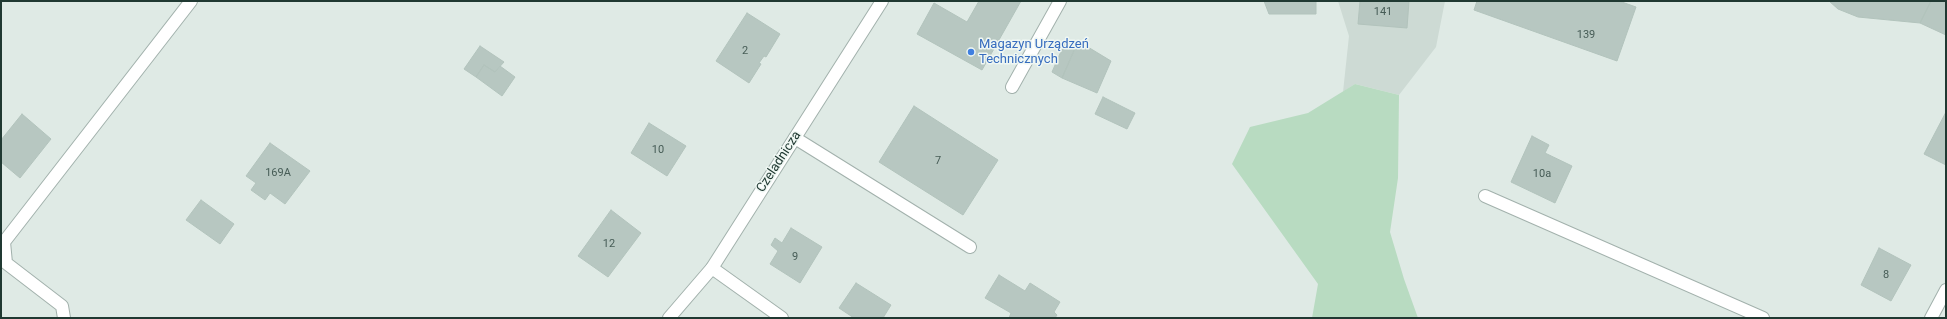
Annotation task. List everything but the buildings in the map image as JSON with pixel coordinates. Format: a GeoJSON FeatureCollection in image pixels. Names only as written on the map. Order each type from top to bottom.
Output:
{"type":"FeatureCollection","features":[{"type":"Feature","properties":{"kind":"street"},"geometry":{"type":"LineString","coordinates":[[64,318],[62,306],[6,263],[4,242],[191,1]]}},
{"type":"Feature","properties":{"kind":"street","name":"Czeladnicza"},"geometry":{"type":"LineString","coordinates":[[669,318],[712,268],[882,1]]}},
{"type":"Feature","properties":{"kind":"street"},"geometry":{"type":"LineString","coordinates":[[1012,87],[1060,1]]}},
{"type":"Feature","properties":{"kind":"street"},"geometry":{"type":"LineString","coordinates":[[795,138],[970,247]]}},
{"type":"Feature","properties":{"kind":"street"},"geometry":{"type":"LineString","coordinates":[[1485,196],[1763,318]]}},
{"type":"Feature","properties":{"kind":"street"},"geometry":{"type":"LineString","coordinates":[[712,268],[782,318]]}},
{"type":"Feature","properties":{"kind":"street"},"geometry":{"type":"LineString","coordinates":[[1931,318],[1946,290]]}},
{"type":"Feature","properties":{"kind":"shaded area"},"geometry":{"type":"Polygon","coordinates":[[[1338,1],[1445,1],[1436,47],[1399,95],[1355,84],[1343,92],[1349,36],[1338,1]]]}},
{"type":"Feature","properties":{"kind":"green space"},"geometry":{"type":"Polygon","coordinates":[[[1355,84],[1399,95],[1398,178],[1390,232],[1404,279],[1418,318],[1312,318],[1318,284],[1232,164],[1250,127],[1308,113],[1355,84]]]}},
{"type":"Feature","properties":{"kind":"place","name":"Magazyn Urządzeń Technicznych"},"geometry":{"type":"Point","coordinates":[971,52]}}]}
